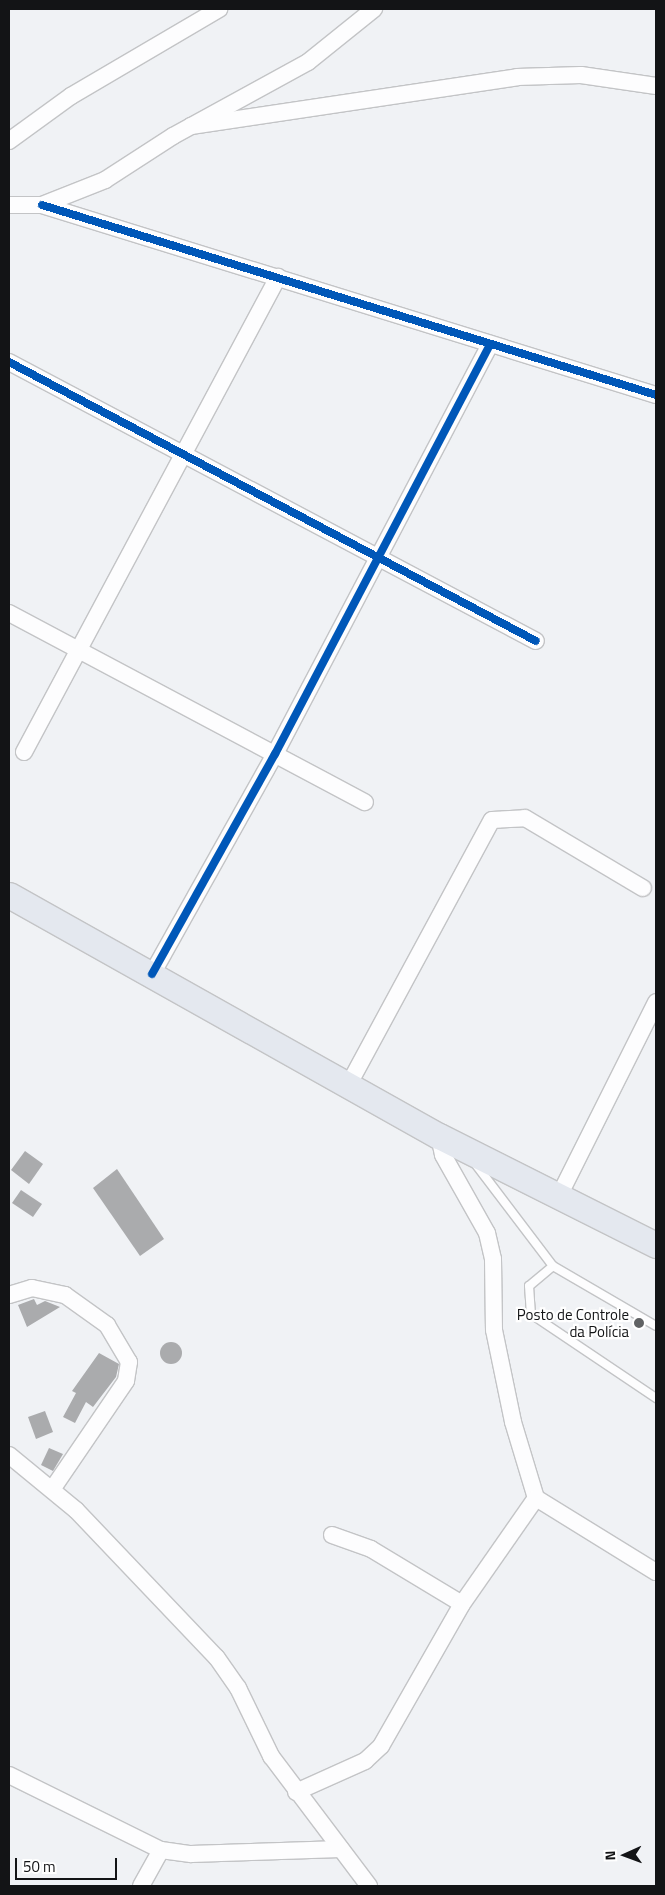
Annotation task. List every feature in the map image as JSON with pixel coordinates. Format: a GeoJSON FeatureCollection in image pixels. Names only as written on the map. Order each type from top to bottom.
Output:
{"type":"FeatureCollection","features":[{"type":"Feature","properties":{"kind":"main road"},"geometry":{"type":"LineString","coordinates":[[9,895],[439,1136],[656,1245]]}},
{"type":"Feature","properties":{"kind":"street"},"geometry":{"type":"LineString","coordinates":[[9,141],[71,96],[218,9]]}},
{"type":"Feature","properties":{"kind":"street"},"geometry":{"type":"LineString","coordinates":[[42,205],[105,180],[190,126],[308,62],[374,9]]}},
{"type":"Feature","properties":{"kind":"street"},"geometry":{"type":"LineString","coordinates":[[190,126],[517,77],[581,76],[656,86]]}},
{"type":"Feature","properties":{"kind":"street"},"geometry":{"type":"LineString","coordinates":[[9,205],[42,205],[656,395]]}},
{"type":"Feature","properties":{"kind":"street"},"geometry":{"type":"LineString","coordinates":[[24,752],[278,277]]}},
{"type":"Feature","properties":{"kind":"street"},"geometry":{"type":"LineString","coordinates":[[152,974],[275,754],[379,561],[490,344]]}},
{"type":"Feature","properties":{"kind":"street"},"geometry":{"type":"LineString","coordinates":[[9,362],[379,561],[536,642]]}},
{"type":"Feature","properties":{"kind":"street"},"geometry":{"type":"LineString","coordinates":[[9,613],[365,802]]}},
{"type":"Feature","properties":{"kind":"street"},"geometry":{"type":"LineString","coordinates":[[349,1084],[492,820],[524,818],[643,888]]}},
{"type":"Feature","properties":{"kind":"street"},"geometry":{"type":"LineString","coordinates":[[559,1196],[656,1002]]}},
{"type":"Feature","properties":{"kind":"street"},"geometry":{"type":"LineString","coordinates":[[439,1136],[443,1155],[487,1233],[493,1259],[494,1330],[513,1422],[536,1498],[656,1572]]}},
{"type":"Feature","properties":{"kind":"street"},"geometry":{"type":"LineString","coordinates":[[9,1295],[32,1288],[65,1295],[107,1325],[129,1362],[126,1381],[53,1488]]}},
{"type":"Feature","properties":{"kind":"street"},"geometry":{"type":"LineString","coordinates":[[9,1455],[53,1488],[218,1658],[296,1792],[369,1886]]}},
{"type":"Feature","properties":{"kind":"street"},"geometry":{"type":"LineString","coordinates":[[296,1792],[365,1760],[381,1746],[462,1604],[536,1498]]}},
{"type":"Feature","properties":{"kind":"street"},"geometry":{"type":"LineString","coordinates":[[332,1535],[372,1549],[462,1604]]}},
{"type":"Feature","properties":{"kind":"street"},"geometry":{"type":"LineString","coordinates":[[9,1775],[161,1850],[191,1854],[341,1849]]}},
{"type":"Feature","properties":{"kind":"street"},"geometry":{"type":"LineString","coordinates":[[141,1886],[161,1850]]}},
{"type":"Feature","properties":{"kind":"lane"},"geometry":{"type":"LineString","coordinates":[[467,1149],[553,1266],[656,1326]]}},
{"type":"Feature","properties":{"kind":"lane"},"geometry":{"type":"LineString","coordinates":[[553,1266],[529,1286],[531,1314],[656,1398]]}},
{"type":"Feature","properties":{"kind":"building"},"geometry":{"type":"Polygon","coordinates":[[[25,1151],[43,1164],[29,1184],[11,1170],[25,1151]]]}},
{"type":"Feature","properties":{"kind":"building"},"geometry":{"type":"Polygon","coordinates":[[[117,1169],[164,1239],[140,1256],[93,1188],[117,1169]]]}},
{"type":"Feature","properties":{"kind":"building"},"geometry":{"type":"Polygon","coordinates":[[[21,1190],[42,1204],[33,1217],[12,1203],[21,1190]]]}},
{"type":"Feature","properties":{"kind":"building"},"geometry":{"type":"Polygon","coordinates":[[[34,1299],[37,1305],[45,1301],[60,1307],[27,1327],[18,1305],[34,1299]]]}},
{"type":"Feature","properties":{"kind":"building"},"geometry":{"type":"Polygon","coordinates":[[[171,1342],[181,1349],[182,1353],[175,1363],[171,1364],[161,1357],[160,1353],[167,1343],[171,1342]]]}},
{"type":"Feature","properties":{"kind":"building"},"geometry":{"type":"Polygon","coordinates":[[[99,1353],[119,1364],[116,1377],[93,1407],[86,1402],[75,1423],[63,1417],[76,1393],[72,1391],[99,1353]]]}},
{"type":"Feature","properties":{"kind":"building"},"geometry":{"type":"Polygon","coordinates":[[[45,1411],[53,1432],[36,1439],[28,1417],[45,1411]]]}},
{"type":"Feature","properties":{"kind":"building"},"geometry":{"type":"Polygon","coordinates":[[[49,1448],[63,1454],[53,1471],[41,1465],[49,1448]]]}},
{"type":"Feature","properties":{"kind":"cycle path"},"geometry":{"type":"LineString","coordinates":[[42,205],[656,395]]}},
{"type":"Feature","properties":{"kind":"cycle path"},"geometry":{"type":"LineString","coordinates":[[152,974],[275,754],[490,344]]}},
{"type":"Feature","properties":{"kind":"cycle path"},"geometry":{"type":"LineString","coordinates":[[9,362],[536,641]]}},
{"type":"Feature","properties":{"kind":"place","name":"Posto de Controle da Polícia"},"geometry":{"type":"Point","coordinates":[639,1323]}}]}
